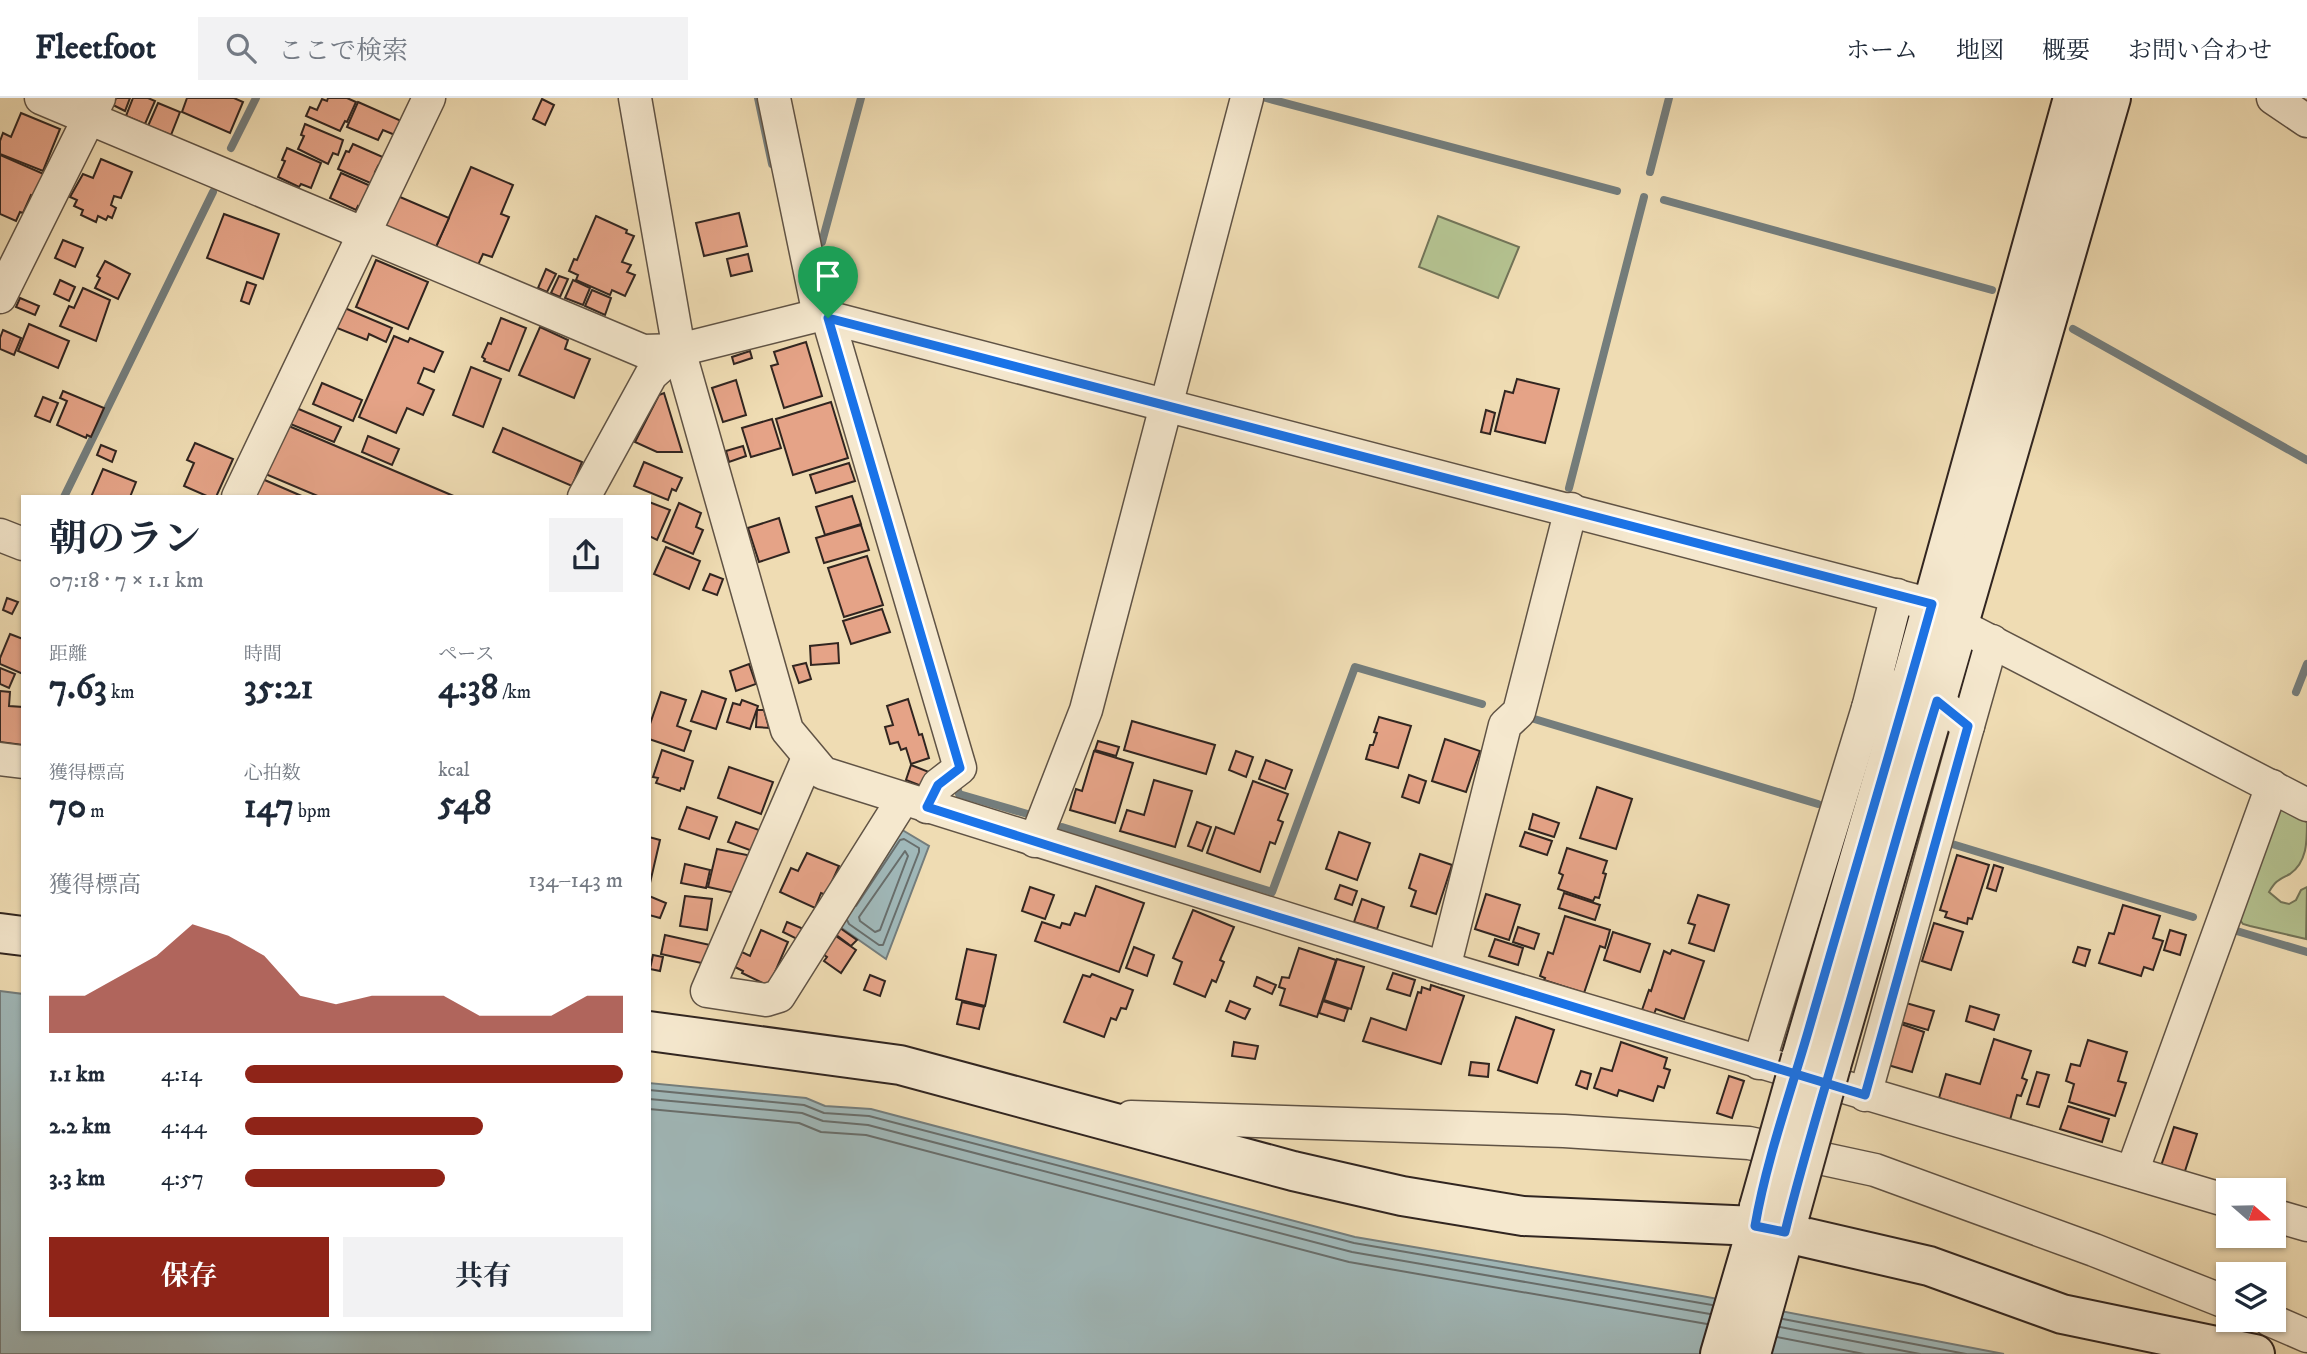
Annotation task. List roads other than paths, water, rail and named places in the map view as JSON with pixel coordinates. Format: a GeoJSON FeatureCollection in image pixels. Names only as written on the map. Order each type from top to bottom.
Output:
{"type":"FeatureCollection","features":[{"type":"Feature","properties":{"kind":"street"},"geometry":{"type":"LineString","coordinates":[[41,98],[94,107],[362,234],[643,351],[679,350],[823,316],[1561,507],[1945,616],[2307,805]]}},
{"type":"Feature","properties":{"kind":"street"},"geometry":{"type":"LineString","coordinates":[[239,495],[429,98]]}},
{"type":"Feature","properties":{"kind":"street"},"geometry":{"type":"LineString","coordinates":[[635,98],[679,350],[787,730],[822,773],[1444,968],[2216,1197]]}},
{"type":"Feature","properties":{"kind":"street"},"geometry":{"type":"LineString","coordinates":[[774,98],[823,316],[960,768],[915,803],[779,996],[766,999],[707,991],[808,758]]}},
{"type":"Feature","properties":{"kind":"street"},"geometry":{"type":"LineString","coordinates":[[1035,841],[1086,710],[1247,98]]}},
{"type":"Feature","properties":{"kind":"street"},"geometry":{"type":"LineString","coordinates":[[1865,1095],[1968,726],[1945,616],[2073,98]]}},
{"type":"Feature","properties":{"kind":"street"},"geometry":{"type":"LineString","coordinates":[[1751,1354],[1770,1231],[1816,1062],[1886,761],[1924,689],[2111,98]]}},
{"type":"Feature","properties":{"kind":"street"},"geometry":{"type":"LineString","coordinates":[[2273,98],[2307,121]]}},
{"type":"Feature","properties":{"kind":"street"},"geometry":{"type":"LineString","coordinates":[[0,297],[94,107]]}},
{"type":"Feature","properties":{"kind":"street"},"geometry":{"type":"LineString","coordinates":[[585,495],[651,375],[679,350]]}},
{"type":"Feature","properties":{"kind":"street"},"geometry":{"type":"LineString","coordinates":[[1444,968],[1505,725],[1519,712],[1561,507]]}},
{"type":"Feature","properties":{"kind":"street"},"geometry":{"type":"LineString","coordinates":[[0,535],[21,543]]}},
{"type":"Feature","properties":{"kind":"street"},"geometry":{"type":"LineString","coordinates":[[1759,1063],[1868,708],[1945,616]]}},
{"type":"Feature","properties":{"kind":"street"},"geometry":{"type":"LineString","coordinates":[[1868,708],[1924,689]]}},
{"type":"Feature","properties":{"kind":"street"},"geometry":{"type":"LineString","coordinates":[[1924,689],[1968,726]]}},
{"type":"Feature","properties":{"kind":"street"},"geometry":{"type":"LineString","coordinates":[[0,759],[21,762]]}},
{"type":"Feature","properties":{"kind":"street"},"geometry":{"type":"LineString","coordinates":[[2132,1172],[2272,786]]}},
{"type":"Feature","properties":{"kind":"street"},"geometry":{"type":"LineString","coordinates":[[0,933],[21,936]]}},
{"type":"Feature","properties":{"kind":"street"},"geometry":{"type":"LineString","coordinates":[[651,1031],[900,1065],[1293,1171],[1402,1196],[1523,1216],[1770,1231],[1928,1266],[2062,1314],[2255,1354]]}},
{"type":"Feature","properties":{"kind":"street"},"geometry":{"type":"LineString","coordinates":[[1094,1116],[1564,1131],[1749,1143],[1875,1171],[2094,1250],[2216,1298]]}},
{"type":"Feature","properties":{"kind":"street"},"geometry":{"type":"LineString","coordinates":[[2286,1219],[2307,1225]]}},
{"type":"Feature","properties":{"kind":"street"},"geometry":{"type":"LineString","coordinates":[[1720,1354],[1770,1231]]}},
{"type":"Feature","properties":{"kind":"street"},"geometry":{"type":"LineString","coordinates":[[2286,1327],[2307,1336]]}},
{"type":"Feature","properties":{"kind":"water"},"geometry":{"type":"Polygon","coordinates":[[[899,828],[929,846],[886,959],[836,924],[899,828]]]}},
{"type":"Feature","properties":{"kind":"water"},"geometry":{"type":"Polygon","coordinates":[[[0,991],[21,994],[21,1331],[651,1331],[651,1083],[806,1098],[825,1106],[871,1109],[1355,1237],[1702,1296],[2004,1354],[0,1354],[0,991]]]}},
{"type":"Feature","properties":{"kind":"waterway"},"geometry":{"type":"LineString","coordinates":[[231,148],[256,98]]}},
{"type":"Feature","properties":{"kind":"waterway"},"geometry":{"type":"LineString","coordinates":[[758,98],[772,164]]}},
{"type":"Feature","properties":{"kind":"waterway"},"geometry":{"type":"LineString","coordinates":[[822,242],[861,98]]}},
{"type":"Feature","properties":{"kind":"waterway"},"geometry":{"type":"LineString","coordinates":[[1266,98],[1617,191]]}},
{"type":"Feature","properties":{"kind":"waterway"},"geometry":{"type":"LineString","coordinates":[[1650,172],[1669,98]]}},
{"type":"Feature","properties":{"kind":"waterway"},"geometry":{"type":"LineString","coordinates":[[65,495],[213,192]]}},
{"type":"Feature","properties":{"kind":"waterway"},"geometry":{"type":"LineString","coordinates":[[1569,488],[1644,197]]}},
{"type":"Feature","properties":{"kind":"waterway"},"geometry":{"type":"LineString","coordinates":[[1664,200],[1992,290]]}},
{"type":"Feature","properties":{"kind":"waterway"},"geometry":{"type":"LineString","coordinates":[[2073,329],[2307,460]]}},
{"type":"Feature","properties":{"kind":"waterway"},"geometry":{"type":"LineString","coordinates":[[2296,692],[2307,664]]}},
{"type":"Feature","properties":{"kind":"waterway"},"geometry":{"type":"LineString","coordinates":[[1062,827],[1272,892],[1355,667],[1482,704]]}},
{"type":"Feature","properties":{"kind":"waterway"},"geometry":{"type":"LineString","coordinates":[[1531,718],[1818,804]]}},
{"type":"Feature","properties":{"kind":"waterway"},"geometry":{"type":"LineString","coordinates":[[956,784],[959,794],[1031,815]]}},
{"type":"Feature","properties":{"kind":"waterway"},"geometry":{"type":"LineString","coordinates":[[1952,844],[2193,917]]}},
{"type":"Feature","properties":{"kind":"waterway"},"geometry":{"type":"LineString","coordinates":[[2230,929],[2307,952]]}}]}
